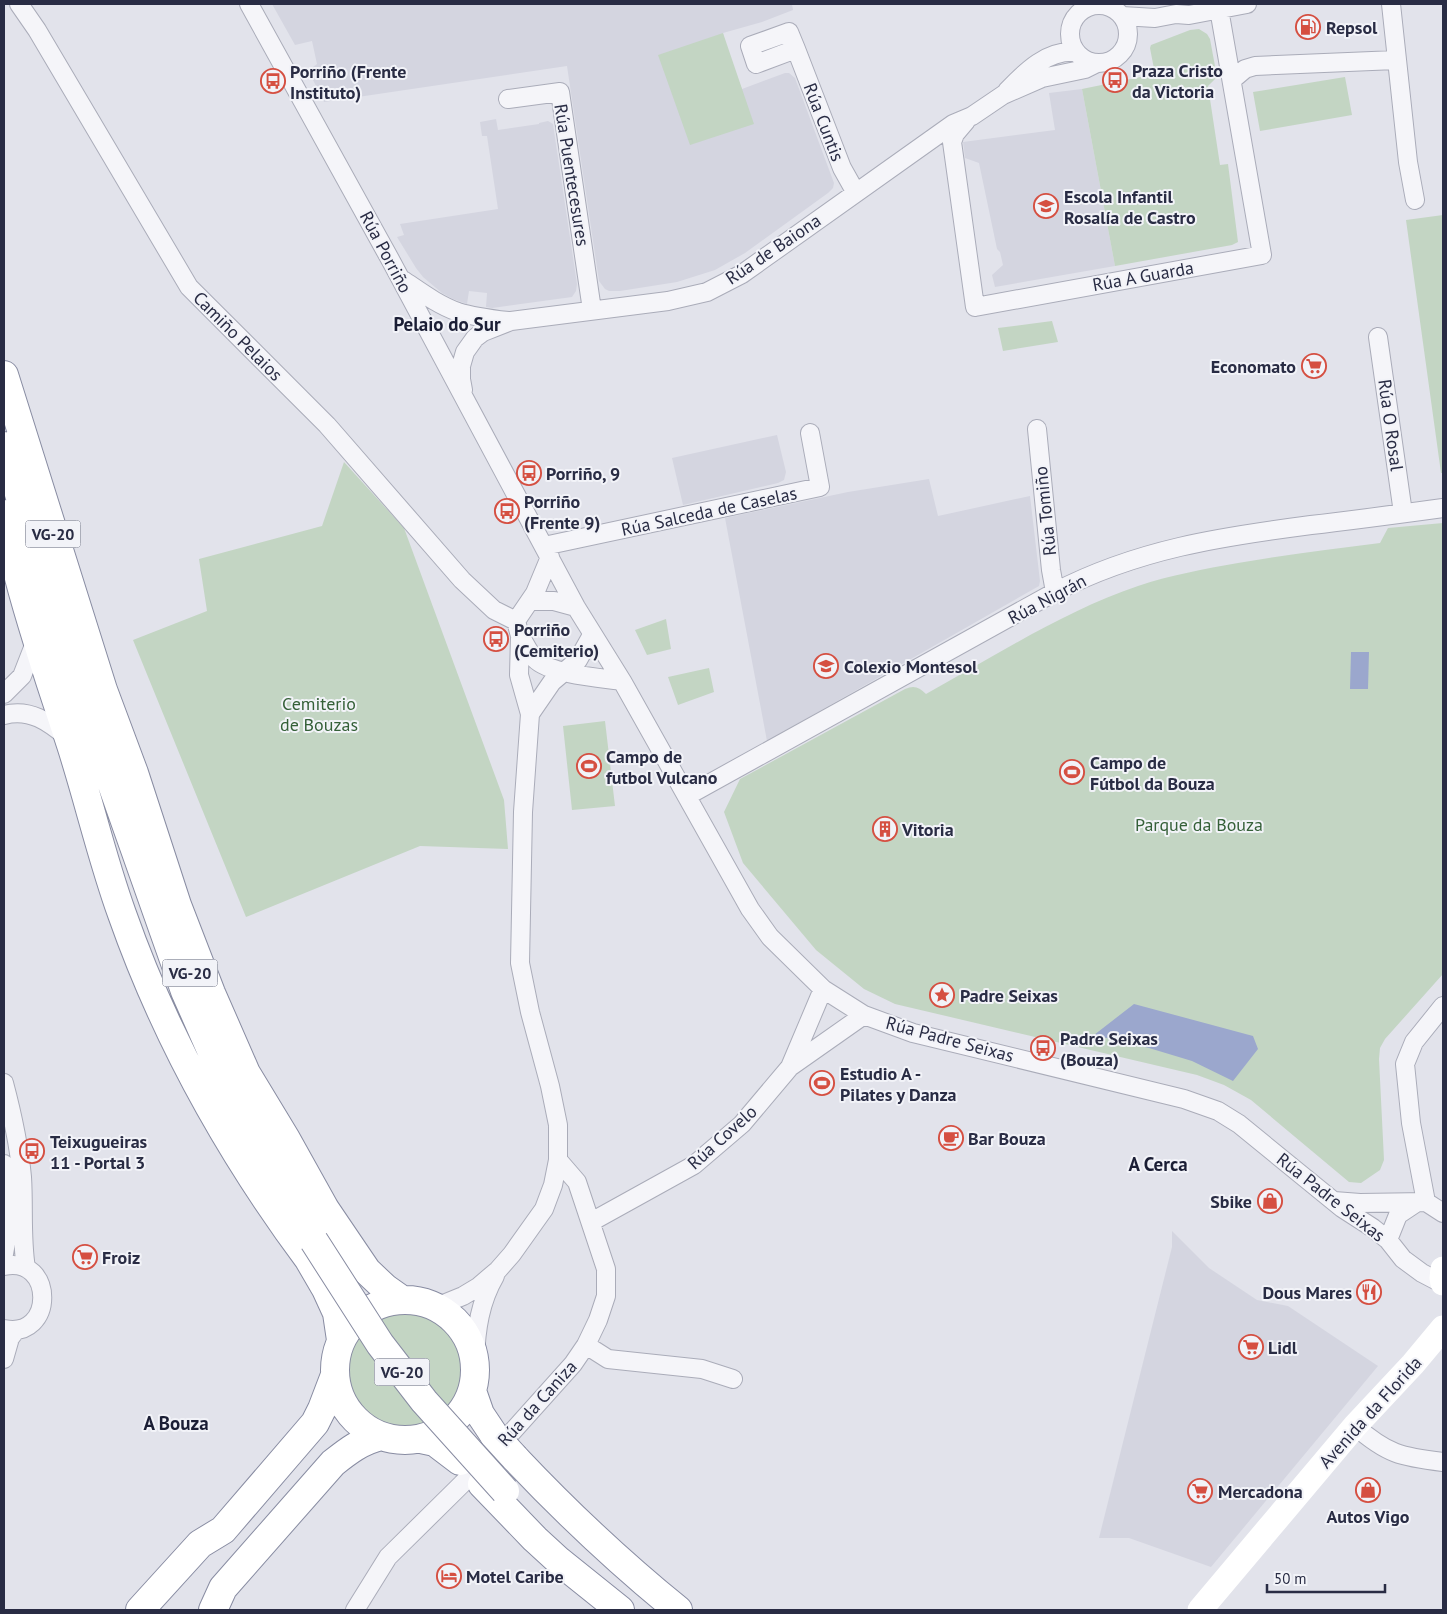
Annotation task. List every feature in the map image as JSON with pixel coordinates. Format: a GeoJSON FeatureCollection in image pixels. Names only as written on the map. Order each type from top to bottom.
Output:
{"type":"FeatureCollection","features":[{"type":"Feature","properties":{"kind":"highway","name":"VG-20"},"geometry":{"type":"LineString","coordinates":[[4,375],[102,690],[126,779],[178,942],[196,988],[235,1075],[316,1247],[434,1398],[466,1433],[565,1532],[654,1610]]}},
{"type":"Feature","properties":{"kind":"highway","name":"VG-20"},"geometry":{"type":"LineString","coordinates":[[4,446],[96,740],[171,954],[196,1017],[230,1093],[261,1151],[316,1247],[380,1344],[430,1408],[505,1491],[565,1547],[638,1610]]}},
{"type":"Feature","properties":{"kind":"highway"},"geometry":{"type":"LineString","coordinates":[[4,514],[26,608],[69,738],[122,914],[168,1028],[197,1085],[278,1219],[316,1247],[326,1289],[337,1314],[341,1340]]}},
{"type":"Feature","properties":{"kind":"highway"},"geometry":{"type":"LineString","coordinates":[[102,690],[134,773],[177,905],[211,993],[246,1073],[340,1232],[367,1270],[385,1288],[402,1300]]}},
{"type":"Feature","properties":{"kind":"highway"},"geometry":{"type":"LineString","coordinates":[[402,1300],[419,1301],[436,1307],[450,1316],[462,1328],[470,1343],[475,1359],[476,1376],[466,1405],[458,1417],[447,1427],[420,1439],[407,1440],[381,1436],[366,1429],[349,1412],[338,1390],[335,1363],[341,1340],[352,1324],[366,1311],[383,1303],[402,1300]]}},
{"type":"Feature","properties":{"kind":"highway"},"geometry":{"type":"LineString","coordinates":[[160,1610],[223,1530],[315,1423],[335,1375]]}},
{"type":"Feature","properties":{"kind":"highway"},"geometry":{"type":"LineString","coordinates":[[472,1392],[480,1414],[494,1435],[515,1458],[607,1550],[678,1610]]}},
{"type":"Feature","properties":{"kind":"highway"},"geometry":{"type":"LineString","coordinates":[[202,1610],[218,1599],[333,1463],[352,1447],[366,1440],[381,1436]]}},
{"type":"Feature","properties":{"kind":"highway"},"geometry":{"type":"LineString","coordinates":[[420,1439],[435,1442],[460,1461],[535,1539],[620,1610]]}},
{"type":"Feature","properties":{"kind":"highway"},"geometry":{"type":"LineString","coordinates":[[140,1610],[200,1544],[223,1530]]}},
{"type":"Feature","properties":{"kind":"main road"},"geometry":{"type":"LineString","coordinates":[[1443,1269],[1443,1284]]}},
{"type":"Feature","properties":{"kind":"main road","name":"Avenida da Florida"},"geometry":{"type":"LineString","coordinates":[[1200,1610],[1355,1426],[1413,1364],[1443,1328]]}},
{"type":"Feature","properties":{"kind":"main road"},"geometry":{"type":"LineString","coordinates":[[607,1550],[634,1566],[692,1610]]}},
{"type":"Feature","properties":{"kind":"main road"},"geometry":{"type":"LineString","coordinates":[[559,1561],[578,1583],[608,1610]]}},
{"type":"Feature","properties":{"kind":"street","name":"Camiño Pelaios"},"geometry":{"type":"LineString","coordinates":[[19,4],[37,30],[189,287],[327,425],[462,580],[494,610],[518,628]]}},
{"type":"Feature","properties":{"kind":"street","name":"Rúa Porriño"},"geometry":{"type":"LineString","coordinates":[[249,4],[401,278],[576,606]]}},
{"type":"Feature","properties":{"kind":"street","name":"Rúa de Baiona"},"geometry":{"type":"LineString","coordinates":[[1003,95],[1024,73],[1054,54],[1076,52],[1070,40],[1071,24],[1076,14],[1090,6],[1100,4],[1155,18],[1176,14],[1189,15]]}},
{"type":"Feature","properties":{"kind":"street","name":"Rúa de Baiona"},"geometry":{"type":"LineString","coordinates":[[401,278],[440,304],[458,312],[482,318],[511,321],[668,301],[707,292],[742,274],[953,124],[972,116],[1003,95],[1042,78],[1085,69],[1097,63],[1114,59],[1121,53],[1128,39],[1153,27],[1177,21],[1189,15],[1247,4]]}},
{"type":"Feature","properties":{"kind":"street"},"geometry":{"type":"LineString","coordinates":[[1391,4],[1408,162],[1415,200]]}},
{"type":"Feature","properties":{"kind":"street","name":"Rúa A Guarda"},"geometry":{"type":"LineString","coordinates":[[972,116],[955,134],[952,142],[975,306],[1262,255],[1219,9]]}},
{"type":"Feature","properties":{"kind":"street"},"geometry":{"type":"LineString","coordinates":[[1119,10],[1128,27],[1128,39]]}},
{"type":"Feature","properties":{"kind":"street","name":"Rúa Cuntis"},"geometry":{"type":"LineString","coordinates":[[796,49],[844,173],[856,193]]}},
{"type":"Feature","properties":{"kind":"street"},"geometry":{"type":"LineString","coordinates":[[1076,52],[1087,61],[1097,63]]}},
{"type":"Feature","properties":{"kind":"street"},"geometry":{"type":"LineString","coordinates":[[1232,80],[1245,69],[1254,66],[1396,60]]}},
{"type":"Feature","properties":{"kind":"street","name":"Rúa Puentecesures"},"geometry":{"type":"LineString","coordinates":[[508,100],[560,92],[592,310]]}},
{"type":"Feature","properties":{"kind":"street","name":"Rúa de Baiona"},"geometry":{"type":"LineString","coordinates":[[464,399],[460,379],[465,352],[475,338],[483,332],[511,321]]}},
{"type":"Feature","properties":{"kind":"street","name":"Rúa O Rosal"},"geometry":{"type":"LineString","coordinates":[[1378,337],[1403,513]]}},
{"type":"Feature","properties":{"kind":"street","name":"Rúa Tomiño"},"geometry":{"type":"LineString","coordinates":[[1037,429],[1051,570],[1055,592]]}},
{"type":"Feature","properties":{"kind":"street","name":"Rúa Salceda de Caselas"},"geometry":{"type":"LineString","coordinates":[[547,552],[820,487],[810,433]]}},
{"type":"Feature","properties":{"kind":"street","name":"Rúa Nigrán"},"geometry":{"type":"LineString","coordinates":[[687,796],[1055,592],[1086,577],[1144,556],[1198,542],[1443,508]]}},
{"type":"Feature","properties":{"kind":"street"},"geometry":{"type":"LineString","coordinates":[[436,1307],[464,1296],[478,1287],[498,1270],[524,1239],[544,1209],[553,1185],[558,1160],[558,1124],[520,964],[523,812],[530,714],[519,675],[518,628],[531,600],[547,552]]}},
{"type":"Feature","properties":{"kind":"street"},"geometry":{"type":"LineString","coordinates":[[530,714],[552,682],[578,660],[592,635],[576,606],[554,601],[531,600]]}},
{"type":"Feature","properties":{"kind":"street"},"geometry":{"type":"LineString","coordinates":[[518,628],[535,660],[546,667],[622,681]]}},
{"type":"Feature","properties":{"kind":"street","name":"Rúa Padre Seixas"},"geometry":{"type":"LineString","coordinates":[[592,635],[622,681],[750,909],[770,937],[823,989],[864,1015],[913,1033],[1184,1098],[1218,1111],[1239,1124],[1342,1208],[1373,1228],[1388,1240],[1403,1259],[1422,1273],[1443,1284]]}},
{"type":"Feature","properties":{"kind":"street"},"geometry":{"type":"LineString","coordinates":[[4,694],[22,676],[36,640]]}},
{"type":"Feature","properties":{"kind":"street"},"geometry":{"type":"LineString","coordinates":[[4,715],[23,713],[38,716],[69,738]]}},
{"type":"Feature","properties":{"kind":"street","name":"Rúa Covelo"},"geometry":{"type":"LineString","coordinates":[[790,1067],[823,989]]}},
{"type":"Feature","properties":{"kind":"street"},"geometry":{"type":"LineString","coordinates":[[1421,1203],[1405,1064],[1414,1042],[1443,1006]]}},
{"type":"Feature","properties":{"kind":"street","name":"Rúa Covelo"},"geometry":{"type":"LineString","coordinates":[[591,1222],[694,1165],[742,1124],[790,1067],[864,1015]]}},
{"type":"Feature","properties":{"kind":"street"},"geometry":{"type":"LineString","coordinates":[[4,1083],[19,1152],[23,1200],[22,1237],[26,1268]]}},
{"type":"Feature","properties":{"kind":"street","name":"Rúa da Caniza"},"geometry":{"type":"LineString","coordinates":[[356,1610],[388,1557],[512,1432],[573,1364],[586,1345],[598,1320],[606,1296],[606,1270],[577,1182],[558,1160]]}},
{"type":"Feature","properties":{"kind":"street"},"geometry":{"type":"LineString","coordinates":[[4,1164],[7,1214],[4,1254]]}},
{"type":"Feature","properties":{"kind":"street"},"geometry":{"type":"LineString","coordinates":[[1333,1200],[1360,1203],[1421,1203],[1443,1212]]}},
{"type":"Feature","properties":{"kind":"street"},"geometry":{"type":"LineString","coordinates":[[1388,1240],[1398,1215],[1421,1203]]}},
{"type":"Feature","properties":{"kind":"street"},"geometry":{"type":"LineString","coordinates":[[4,1266],[16,1265],[26,1268],[38,1279],[43,1295],[43,1305],[40,1314],[34,1321],[26,1327],[10,1330],[10,1338],[4,1359]]}},
{"type":"Feature","properties":{"kind":"street"},"geometry":{"type":"LineString","coordinates":[[475,1359],[479,1314],[487,1290],[498,1270]]}},
{"type":"Feature","properties":{"kind":"street"},"geometry":{"type":"LineString","coordinates":[[586,1345],[608,1359],[702,1369],[733,1379]]}},
{"type":"Feature","properties":{"kind":"street"},"geometry":{"type":"LineString","coordinates":[[1355,1426],[1374,1443],[1402,1456],[1443,1462]]}},
{"type":"Feature","properties":{"kind":"shaded area"},"geometry":{"type":"Polygon","coordinates":[[[272,4],[792,4],[793,10],[762,22],[723,33],[728,58],[742,89],[785,73],[789,73],[795,78],[834,183],[833,188],[745,253],[715,270],[677,282],[609,291],[599,281],[567,66],[324,102],[310,72],[317,64],[312,41],[295,45],[272,4]]]}},
{"type":"Feature","properties":{"kind":"shaded area","name":"Escola Infantil Rosalía de Castro"},"geometry":{"type":"Polygon","coordinates":[[[1082,89],[1115,266],[995,287],[992,275],[1003,265],[1000,252],[997,249],[979,163],[965,158],[963,142],[1055,130],[1049,93],[1082,89]]]}},
{"type":"Feature","properties":{"kind":"shaded area"},"geometry":{"type":"Polygon","coordinates":[[[496,119],[498,130],[548,121],[553,124],[577,284],[576,291],[572,297],[492,308],[486,307],[487,293],[469,291],[467,304],[442,293],[423,277],[397,237],[404,235],[400,224],[498,209],[487,136],[482,136],[480,122],[496,119]]]}},
{"type":"Feature","properties":{"kind":"shaded area"},"geometry":{"type":"Polygon","coordinates":[[[777,435],[786,472],[784,480],[683,505],[672,458],[777,435]]]}},
{"type":"Feature","properties":{"kind":"shaded area","name":"Colexio Montesol"},"geometry":{"type":"Polygon","coordinates":[[[929,479],[938,516],[1030,496],[1039,586],[767,741],[725,518],[848,492],[929,479]]]}},
{"type":"Feature","properties":{"kind":"shaded area"},"geometry":{"type":"Polygon","coordinates":[[[1172,1231],[1209,1268],[1257,1300],[1288,1306],[1378,1366],[1211,1567],[1129,1538],[1099,1538],[1172,1247],[1172,1231]]]}},
{"type":"Feature","properties":{"kind":"green space"},"geometry":{"type":"Polygon","coordinates":[[[1199,29],[1207,34],[1210,39],[1217,77],[1208,86],[1220,165],[1228,164],[1238,242],[1232,245],[1115,266],[1082,89],[1155,74],[1151,45],[1190,30],[1199,29]]]}},
{"type":"Feature","properties":{"kind":"green space"},"geometry":{"type":"Polygon","coordinates":[[[723,33],[754,124],[690,145],[658,55],[723,33]]]}},
{"type":"Feature","properties":{"kind":"green space"},"geometry":{"type":"Polygon","coordinates":[[[1345,77],[1352,115],[1260,131],[1253,92],[1345,77]]]}},
{"type":"Feature","properties":{"kind":"green space"},"geometry":{"type":"Polygon","coordinates":[[[1443,215],[1443,473],[1441,473],[1406,220],[1443,215]]]}},
{"type":"Feature","properties":{"kind":"green space"},"geometry":{"type":"Polygon","coordinates":[[[1052,321],[1058,342],[1003,351],[998,328],[1052,321]]]}},
{"type":"Feature","properties":{"kind":"green space","name":"Cemiterio de Bouzas"},"geometry":{"type":"Polygon","coordinates":[[[344,462],[404,528],[504,800],[508,849],[420,846],[246,917],[133,640],[207,611],[199,559],[322,526],[344,462]]]}},
{"type":"Feature","properties":{"kind":"green space","name":"Parque da Bouza"},"geometry":{"type":"Polygon","coordinates":[[[1443,523],[1443,974],[1385,1039],[1380,1048],[1384,1160],[1380,1170],[1361,1183],[1349,1182],[1251,1100],[1224,1085],[1197,1075],[895,1004],[864,989],[816,950],[743,863],[724,812],[740,779],[905,689],[916,687],[926,694],[1057,621],[1111,596],[1150,582],[1238,563],[1380,543],[1388,528],[1443,523]]]}},
{"type":"Feature","properties":{"kind":"green space"},"geometry":{"type":"Polygon","coordinates":[[[666,619],[671,649],[647,655],[635,630],[666,619]]]}},
{"type":"Feature","properties":{"kind":"green space"},"geometry":{"type":"Polygon","coordinates":[[[709,668],[714,692],[678,705],[668,677],[709,668]]]}},
{"type":"Feature","properties":{"kind":"green space","name":"Campo de futbol Vulcano"},"geometry":{"type":"Polygon","coordinates":[[[605,721],[615,806],[572,810],[563,726],[605,721]]]}},
{"type":"Feature","properties":{"kind":"green space"},"geometry":{"type":"Polygon","coordinates":[[[404,1312],[426,1316],[445,1329],[458,1348],[462,1370],[458,1392],[445,1411],[426,1424],[404,1428],[382,1424],[363,1411],[350,1392],[346,1370],[350,1348],[363,1329],[382,1316],[404,1312]]]}},
{"type":"Feature","properties":{"kind":"water"},"geometry":{"type":"Polygon","coordinates":[[[1351,652],[1369,652],[1368,689],[1350,689],[1351,652]]]}},
{"type":"Feature","properties":{"kind":"water"},"geometry":{"type":"Polygon","coordinates":[[[1134,1004],[1253,1036],[1258,1049],[1233,1081],[1192,1061],[1149,1048],[1094,1035],[1134,1004]]]}},
{"type":"Feature","properties":{"kind":"place","name":"Repsol"},"geometry":{"type":"Point","coordinates":[1308,27]}},
{"type":"Feature","properties":{"kind":"place","name":"Praza Cristo da Victoria"},"geometry":{"type":"Point","coordinates":[1115,80]}},
{"type":"Feature","properties":{"kind":"place","name":"Porriño (Frente Instituto)"},"geometry":{"type":"Point","coordinates":[273,81]}},
{"type":"Feature","properties":{"kind":"place","name":"Escola Infantil Rosalía de Castro"},"geometry":{"type":"Point","coordinates":[1046,206]}},
{"type":"Feature","properties":{"kind":"place","name":"Economato"},"geometry":{"type":"Point","coordinates":[1314,366]}},
{"type":"Feature","properties":{"kind":"place","name":"Porriño, 9"},"geometry":{"type":"Point","coordinates":[529,473]}},
{"type":"Feature","properties":{"kind":"place","name":"Porriño (Frente 9)"},"geometry":{"type":"Point","coordinates":[507,511]}},
{"type":"Feature","properties":{"kind":"place","name":"Porriño (Cemiterio)"},"geometry":{"type":"Point","coordinates":[496,639]}},
{"type":"Feature","properties":{"kind":"place","name":"Colexio Montesol"},"geometry":{"type":"Point","coordinates":[826,666]}},
{"type":"Feature","properties":{"kind":"place","name":"Campo de futbol Vulcano"},"geometry":{"type":"Point","coordinates":[589,766]}},
{"type":"Feature","properties":{"kind":"place","name":"Campo de Fútbol da Bouza"},"geometry":{"type":"Point","coordinates":[1072,772]}},
{"type":"Feature","properties":{"kind":"place","name":"Vitoria"},"geometry":{"type":"Point","coordinates":[885,829]}},
{"type":"Feature","properties":{"kind":"place","name":"Padre Seixas"},"geometry":{"type":"Point","coordinates":[942,995]}},
{"type":"Feature","properties":{"kind":"place","name":"Padre Seixas (Bouza)"},"geometry":{"type":"Point","coordinates":[1043,1048]}},
{"type":"Feature","properties":{"kind":"place","name":"Estudio A - Pilates y Danza"},"geometry":{"type":"Point","coordinates":[822,1083]}},
{"type":"Feature","properties":{"kind":"place","name":"Bar Bouza"},"geometry":{"type":"Point","coordinates":[951,1138]}},
{"type":"Feature","properties":{"kind":"place","name":"Teixugueiras 11 - Portal 3"},"geometry":{"type":"Point","coordinates":[32,1151]}},
{"type":"Feature","properties":{"kind":"place","name":"Sbike"},"geometry":{"type":"Point","coordinates":[1270,1201]}},
{"type":"Feature","properties":{"kind":"place","name":"Froiz"},"geometry":{"type":"Point","coordinates":[85,1257]}},
{"type":"Feature","properties":{"kind":"place","name":"Dous Mares"},"geometry":{"type":"Point","coordinates":[1369,1292]}},
{"type":"Feature","properties":{"kind":"place","name":"Lidl"},"geometry":{"type":"Point","coordinates":[1251,1347]}},
{"type":"Feature","properties":{"kind":"place","name":"Autos Vigo"},"geometry":{"type":"Point","coordinates":[1368,1490]}},
{"type":"Feature","properties":{"kind":"place","name":"Mercadona"},"geometry":{"type":"Point","coordinates":[1200,1491]}},
{"type":"Feature","properties":{"kind":"place","name":"Motel Caribe"},"geometry":{"type":"Point","coordinates":[449,1576]}},
{"type":"Feature","properties":{"kind":"district","name":"Pelaio do Sur"},"geometry":{"type":"Point","coordinates":[447,324]}},
{"type":"Feature","properties":{"kind":"district","name":"A Cerca"},"geometry":{"type":"Point","coordinates":[1158,1164]}},
{"type":"Feature","properties":{"kind":"district","name":"A Bouza"},"geometry":{"type":"Point","coordinates":[176,1423]}}]}
